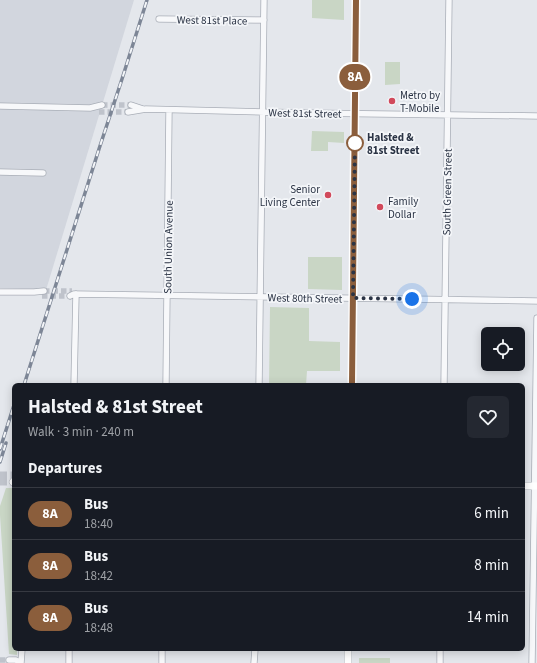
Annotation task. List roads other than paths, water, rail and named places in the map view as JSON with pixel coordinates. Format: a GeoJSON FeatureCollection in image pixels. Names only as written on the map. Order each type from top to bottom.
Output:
{"type":"FeatureCollection","features":[{"type":"Feature","properties":{"kind":"main road"},"geometry":{"type":"LineString","coordinates":[[352,383],[356,0]]}},
{"type":"Feature","properties":{"kind":"main road"},"geometry":{"type":"LineString","coordinates":[[525,486],[536,486]]}},
{"type":"Feature","properties":{"kind":"main road"},"geometry":{"type":"LineString","coordinates":[[348,651],[348,663]]}},
{"type":"Feature","properties":{"kind":"street"},"geometry":{"type":"LineString","coordinates":[[259,383],[264,0]]}},
{"type":"Feature","properties":{"kind":"street","name":"South Green Street"},"geometry":{"type":"LineString","coordinates":[[444,383],[449,0]]}},
{"type":"Feature","properties":{"kind":"street","name":"West 81st Place"},"geometry":{"type":"LineString","coordinates":[[159,19],[264,20]]}},
{"type":"Feature","properties":{"kind":"street"},"geometry":{"type":"LineString","coordinates":[[0,106],[90,108],[102,104]]}},
{"type":"Feature","properties":{"kind":"street","name":"West 81st Street"},"geometry":{"type":"LineString","coordinates":[[131,105],[146,109]]}},
{"type":"Feature","properties":{"kind":"street"},"geometry":{"type":"LineString","coordinates":[[90,108],[99,112]]}},
{"type":"Feature","properties":{"kind":"street","name":"West 81st Street"},"geometry":{"type":"LineString","coordinates":[[128,112],[146,109],[537,116]]}},
{"type":"Feature","properties":{"kind":"street","name":"South Union Avenue"},"geometry":{"type":"LineString","coordinates":[[166,383],[169,110]]}},
{"type":"Feature","properties":{"kind":"street"},"geometry":{"type":"LineString","coordinates":[[0,172],[43,173]]}},
{"type":"Feature","properties":{"kind":"street"},"geometry":{"type":"LineString","coordinates":[[0,292],[43,293]]}},
{"type":"Feature","properties":{"kind":"street","name":"West 80th Street"},"geometry":{"type":"LineString","coordinates":[[74,383],[73,294],[537,301]]}},
{"type":"Feature","properties":{"kind":"street"},"geometry":{"type":"LineString","coordinates":[[532,663],[536,486],[537,318]]}},
{"type":"Feature","properties":{"kind":"street"},"geometry":{"type":"LineString","coordinates":[[9,660],[16,660],[21,663],[22,651]]}},
{"type":"Feature","properties":{"kind":"street"},"geometry":{"type":"LineString","coordinates":[[69,651],[69,663]]}},
{"type":"Feature","properties":{"kind":"street"},"geometry":{"type":"LineString","coordinates":[[162,651],[162,663]]}},
{"type":"Feature","properties":{"kind":"street"},"geometry":{"type":"LineString","coordinates":[[254,663],[255,651]]}},
{"type":"Feature","properties":{"kind":"street"},"geometry":{"type":"LineString","coordinates":[[440,651],[440,663]]}},
{"type":"Feature","properties":{"kind":"tunnel"},"geometry":{"type":"LineString","coordinates":[[102,105],[131,105]]}},
{"type":"Feature","properties":{"kind":"tunnel"},"geometry":{"type":"LineString","coordinates":[[99,112],[128,112]]}},
{"type":"Feature","properties":{"kind":"tunnel"},"geometry":{"type":"LineString","coordinates":[[44,291],[72,291]]}},
{"type":"Feature","properties":{"kind":"tunnel"},"geometry":{"type":"LineString","coordinates":[[42,296],[70,296]]}},
{"type":"Feature","properties":{"kind":"tunnel"},"geometry":{"type":"LineString","coordinates":[[0,475],[12,475]]}},
{"type":"Feature","properties":{"kind":"tunnel"},"geometry":{"type":"LineString","coordinates":[[0,482],[12,482]]}},
{"type":"Feature","properties":{"kind":"tunnel"},"geometry":{"type":"LineString","coordinates":[[0,660],[9,660]]}},
{"type":"Feature","properties":{"kind":"railway"},"geometry":{"type":"LineString","coordinates":[[25,383],[147,0]]}},
{"type":"Feature","properties":{"kind":"railway"},"geometry":{"type":"LineString","coordinates":[[0,449],[12,411]]}},
{"type":"Feature","properties":{"kind":"railway"},"geometry":{"type":"LineString","coordinates":[[0,462],[6,443]]}},
{"type":"Feature","properties":{"kind":"place","name":"Metro by T-Mobile"},"geometry":{"type":"Point","coordinates":[392,101]}},
{"type":"Feature","properties":{"kind":"place","name":"Halsted & 81st Street"},"geometry":{"type":"Point","coordinates":[355,143]}},
{"type":"Feature","properties":{"kind":"place","name":"Senior Living Center"},"geometry":{"type":"Point","coordinates":[328,195]}},
{"type":"Feature","properties":{"kind":"place","name":"Family Dollar"},"geometry":{"type":"Point","coordinates":[380,207]}}]}
